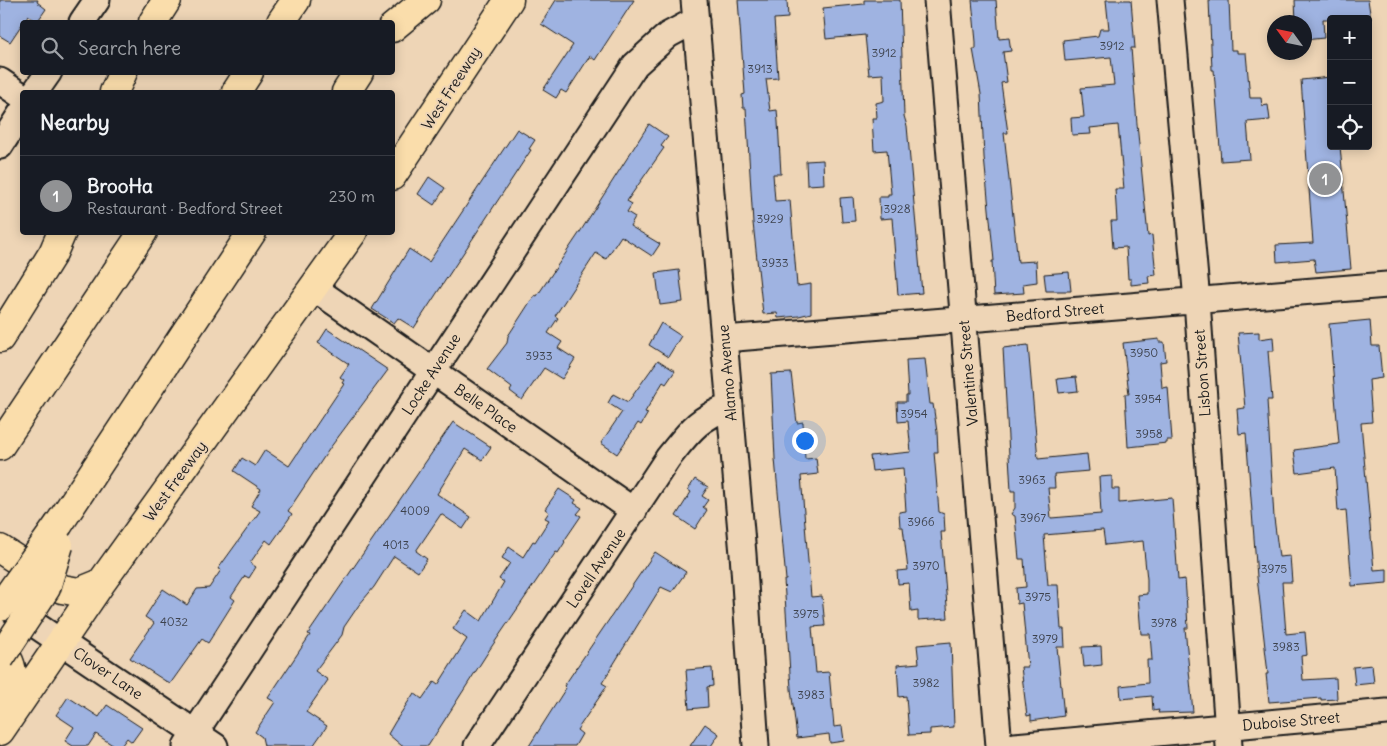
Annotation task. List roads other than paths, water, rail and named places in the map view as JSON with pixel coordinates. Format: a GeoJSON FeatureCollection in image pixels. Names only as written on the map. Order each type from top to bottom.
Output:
{"type":"FeatureCollection","features":[{"type":"Feature","properties":{"kind":"main road"},"geometry":{"type":"LineString","coordinates":[[155,20],[167,0]]}},
{"type":"Feature","properties":{"kind":"main road"},"geometry":{"type":"LineString","coordinates":[[282,20],[296,0]]}},
{"type":"Feature","properties":{"kind":"main road"},"geometry":{"type":"LineString","coordinates":[[394,20],[407,0]]}},
{"type":"Feature","properties":{"kind":"main road"},"geometry":{"type":"LineString","coordinates":[[395,26],[426,0]]}},
{"type":"Feature","properties":{"kind":"main road","name":"West Freeway"},"geometry":{"type":"LineString","coordinates":[[395,171],[508,0]]}},
{"type":"Feature","properties":{"kind":"main road"},"geometry":{"type":"LineString","coordinates":[[115,90],[122,75]]}},
{"type":"Feature","properties":{"kind":"main road"},"geometry":{"type":"LineString","coordinates":[[237,90],[247,75]]}},
{"type":"Feature","properties":{"kind":"main road"},"geometry":{"type":"LineString","coordinates":[[347,90],[357,75]]}},
{"type":"Feature","properties":{"kind":"main road"},"geometry":{"type":"LineString","coordinates":[[1,338],[53,253],[61,235]]}},
{"type":"Feature","properties":{"kind":"main road"},"geometry":{"type":"LineString","coordinates":[[0,446],[141,235]]}},
{"type":"Feature","properties":{"kind":"main road"},"geometry":{"type":"LineString","coordinates":[[0,607],[63,525],[250,235]]}},
{"type":"Feature","properties":{"kind":"main road","name":"West Freeway"},"geometry":{"type":"LineString","coordinates":[[4,725],[101,583],[351,235]]}},
{"type":"Feature","properties":{"kind":"main road"},"geometry":{"type":"LineString","coordinates":[[0,658],[46,588],[63,525]]}},
{"type":"Feature","properties":{"kind":"main road"},"geometry":{"type":"LineString","coordinates":[[0,550],[62,589],[79,592],[101,583]]}},
{"type":"Feature","properties":{"kind":"main road"},"geometry":{"type":"LineString","coordinates":[[0,650],[8,656],[12,670],[4,725]]}},
{"type":"Feature","properties":{"kind":"street"},"geometry":{"type":"LineString","coordinates":[[83,20],[97,0]]}},
{"type":"Feature","properties":{"kind":"street","name":"Valentine Street"},"geometry":{"type":"LineString","coordinates":[[937,0],[999,746]]}},
{"type":"Feature","properties":{"kind":"street","name":"Lisbon Street"},"geometry":{"type":"LineString","coordinates":[[1170,0],[1197,300],[1228,736]]}},
{"type":"Feature","properties":{"kind":"street","name":"Alamo Avenue"},"geometry":{"type":"LineString","coordinates":[[695,10],[730,406],[756,746]]}},
{"type":"Feature","properties":{"kind":"street","name":"Locke Avenue"},"geometry":{"type":"LineString","coordinates":[[198,742],[433,371],[635,66],[695,10]]}},
{"type":"Feature","properties":{"kind":"street"},"geometry":{"type":"LineString","coordinates":[[37,90],[47,75]]}},
{"type":"Feature","properties":{"kind":"street"},"geometry":{"type":"LineString","coordinates":[[0,81],[20,95]]}},
{"type":"Feature","properties":{"kind":"street"},"geometry":{"type":"LineString","coordinates":[[0,146],[20,115]]}},
{"type":"Feature","properties":{"kind":"street","name":"Bedford Street"},"geometry":{"type":"LineString","coordinates":[[724,338],[1387,285]]}},
{"type":"Feature","properties":{"kind":"street","name":"Belle Place"},"geometry":{"type":"LineString","coordinates":[[314,288],[634,511]]}},
{"type":"Feature","properties":{"kind":"street","name":"Lovell Avenue"},"geometry":{"type":"LineString","coordinates":[[477,746],[668,458],[694,426],[707,416],[730,406]]}},
{"type":"Feature","properties":{"kind":"street","name":"Clover Lane"},"geometry":{"type":"LineString","coordinates":[[0,601],[61,641],[198,742]]}},
{"type":"Feature","properties":{"kind":"street","name":"Duboise Street"},"geometry":{"type":"LineString","coordinates":[[1015,746],[1228,736],[1387,712]]}},
{"type":"Feature","properties":{"kind":"place","name":"BrooHa"},"geometry":{"type":"Point","coordinates":[1325,179]}}]}
